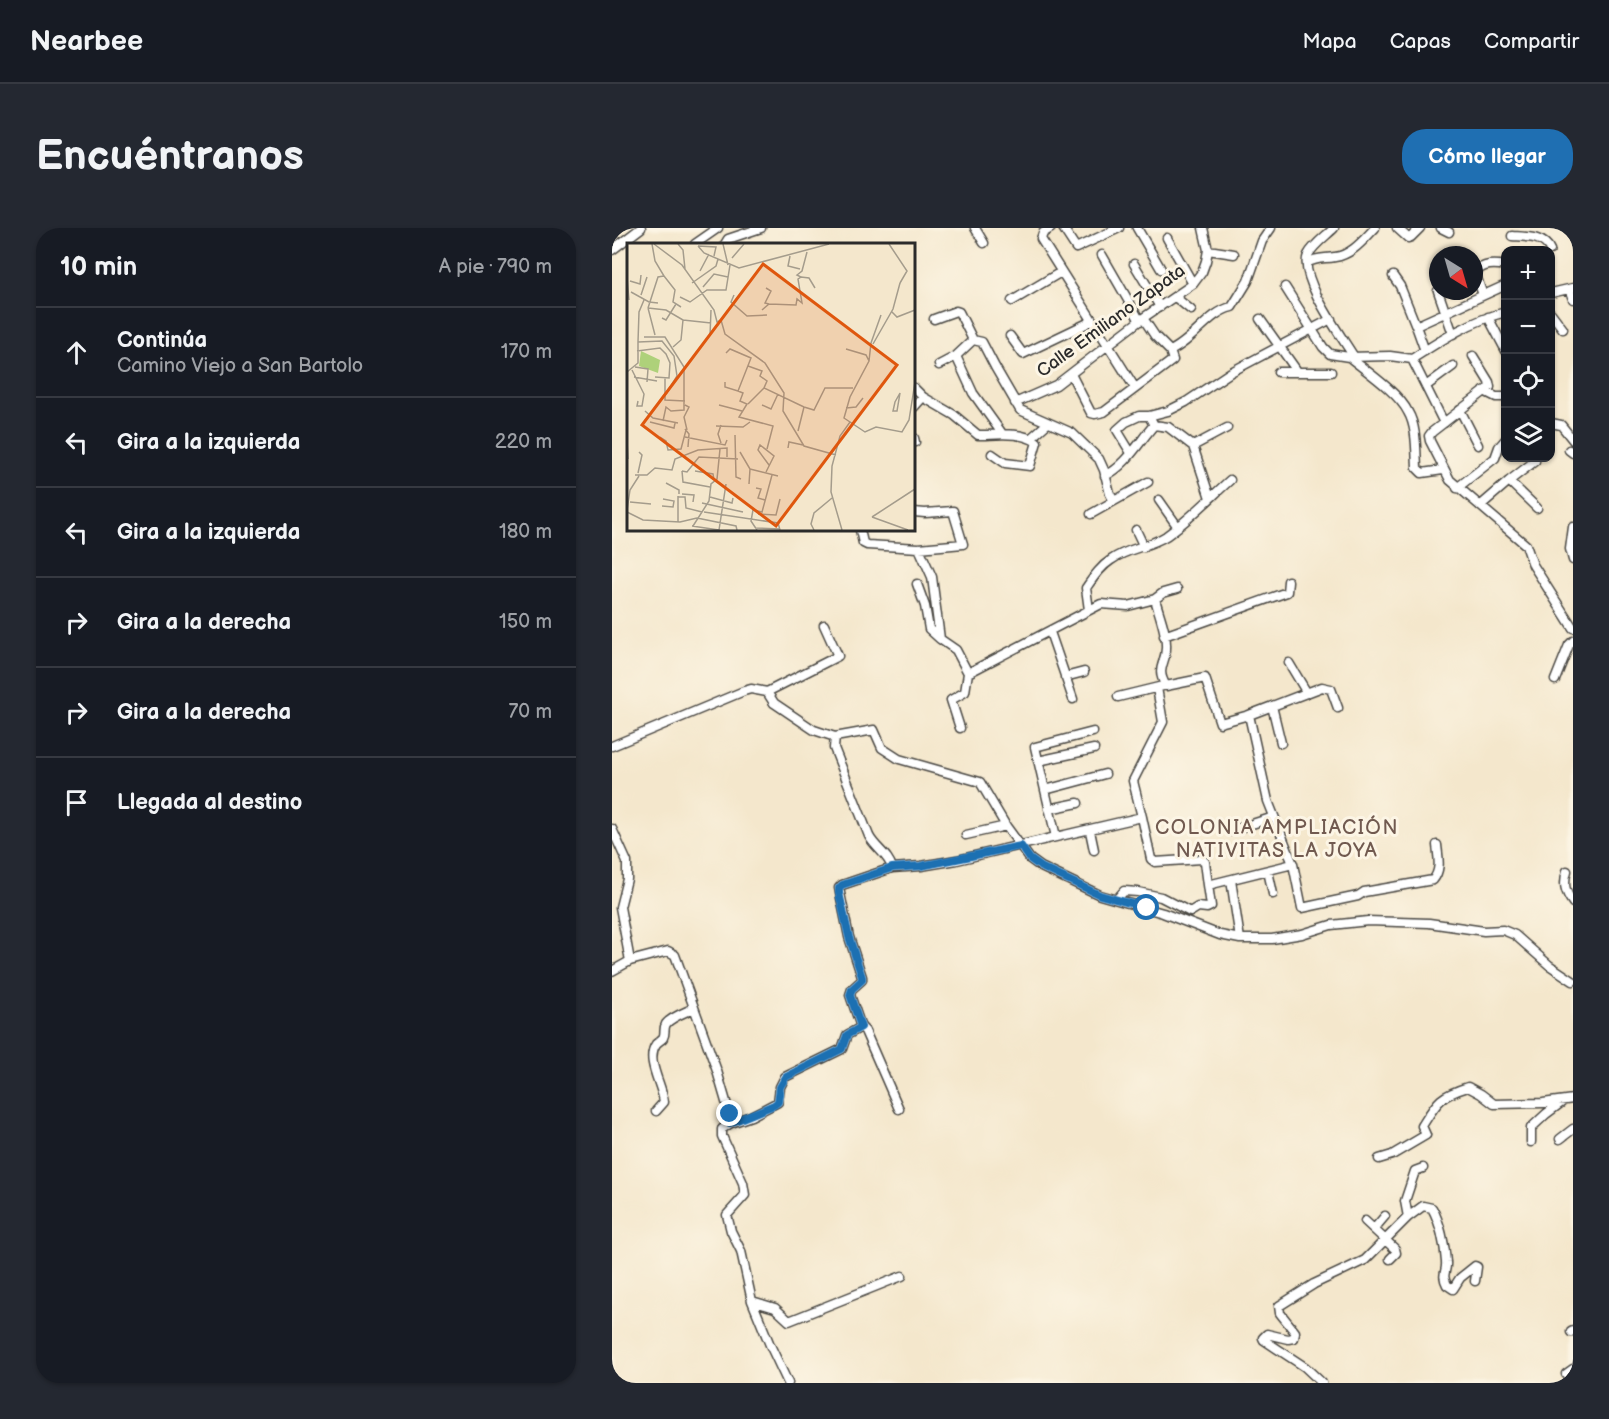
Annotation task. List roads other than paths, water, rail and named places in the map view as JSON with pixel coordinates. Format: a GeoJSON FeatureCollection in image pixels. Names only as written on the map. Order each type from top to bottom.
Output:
{"type":"FeatureCollection","features":[{"type":"Feature","properties":{"kind":"street"},"geometry":{"type":"LineString","coordinates":[[612,250],[640,228]]}},
{"type":"Feature","properties":{"kind":"street"},"geometry":{"type":"LineString","coordinates":[[696,243],[718,228]]}},
{"type":"Feature","properties":{"kind":"street"},"geometry":{"type":"LineString","coordinates":[[726,243],[728,239],[761,228]]}},
{"type":"Feature","properties":{"kind":"street"},"geometry":{"type":"LineString","coordinates":[[984,243],[976,230],[987,228]]}},
{"type":"Feature","properties":{"kind":"street"},"geometry":{"type":"LineString","coordinates":[[1051,228],[1043,233],[1041,239],[1135,388]]}},
{"type":"Feature","properties":{"kind":"street"},"geometry":{"type":"LineString","coordinates":[[1063,228],[1076,248],[1119,228]]}},
{"type":"Feature","properties":{"kind":"street"},"geometry":{"type":"LineString","coordinates":[[1137,228],[1161,269]]}},
{"type":"Feature","properties":{"kind":"street"},"geometry":{"type":"LineString","coordinates":[[1203,228],[1208,250],[1234,254]]}},
{"type":"Feature","properties":{"kind":"street"},"geometry":{"type":"LineString","coordinates":[[1170,351],[1183,344],[1221,310],[1232,307],[1248,282],[1262,241],[1271,228]]}},
{"type":"Feature","properties":{"kind":"street"},"geometry":{"type":"LineString","coordinates":[[1334,228],[1309,254],[1306,263],[1310,285],[1352,357],[1408,410],[1412,420],[1420,471],[1422,473],[1443,470]]}},
{"type":"Feature","properties":{"kind":"street"},"geometry":{"type":"LineString","coordinates":[[1306,263],[1317,257],[1336,257],[1349,252],[1375,228]]}},
{"type":"Feature","properties":{"kind":"street"},"geometry":{"type":"LineString","coordinates":[[1397,228],[1408,238],[1420,228]]}},
{"type":"Feature","properties":{"kind":"street"},"geometry":{"type":"LineString","coordinates":[[1512,236],[1538,239],[1548,246]]}},
{"type":"Feature","properties":{"kind":"street"},"geometry":{"type":"LineString","coordinates":[[1167,238],[1193,284]]}},
{"type":"Feature","properties":{"kind":"street","name":"Calle Emiliano Zapata"},"geometry":{"type":"LineString","coordinates":[[1016,402],[1056,385],[1142,319],[1193,284],[1202,272],[1208,250]]}},
{"type":"Feature","properties":{"kind":"street"},"geometry":{"type":"LineString","coordinates":[[1071,374],[1091,413],[1104,412],[1173,360],[1170,351],[1142,319],[1102,255]]}},
{"type":"Feature","properties":{"kind":"street"},"geometry":{"type":"LineString","coordinates":[[1134,264],[1160,307]]}},
{"type":"Feature","properties":{"kind":"street"},"geometry":{"type":"LineString","coordinates":[[1483,267],[1489,264],[1501,265]]}},
{"type":"Feature","properties":{"kind":"street"},"geometry":{"type":"LineString","coordinates":[[1012,301],[1061,273]]}},
{"type":"Feature","properties":{"kind":"street"},"geometry":{"type":"LineString","coordinates":[[1393,276],[1400,286],[1425,351]]}},
{"type":"Feature","properties":{"kind":"street"},"geometry":{"type":"LineString","coordinates":[[1285,287],[1327,351],[1330,354],[1352,357],[1390,356],[1412,359],[1453,334],[1488,316],[1501,313]]}},
{"type":"Feature","properties":{"kind":"street"},"geometry":{"type":"LineString","coordinates":[[1483,295],[1501,287]]}},
{"type":"Feature","properties":{"kind":"street"},"geometry":{"type":"LineString","coordinates":[[1555,290],[1571,288],[1573,298]]}},
{"type":"Feature","properties":{"kind":"street"},"geometry":{"type":"LineString","coordinates":[[1175,297],[1191,310]]}},
{"type":"Feature","properties":{"kind":"street"},"geometry":{"type":"LineString","coordinates":[[1441,300],[1453,334]]}},
{"type":"Feature","properties":{"kind":"street"},"geometry":{"type":"LineString","coordinates":[[1416,326],[1471,300]]}},
{"type":"Feature","properties":{"kind":"street"},"geometry":{"type":"LineString","coordinates":[[934,319],[959,312],[973,340]]}},
{"type":"Feature","properties":{"kind":"street"},"geometry":{"type":"LineString","coordinates":[[1488,316],[1501,341]]}},
{"type":"Feature","properties":{"kind":"street"},"geometry":{"type":"LineString","coordinates":[[1555,318],[1563,329]]}},
{"type":"Feature","properties":{"kind":"street"},"geometry":{"type":"LineString","coordinates":[[1260,319],[1297,371]]}},
{"type":"Feature","properties":{"kind":"street"},"geometry":{"type":"LineString","coordinates":[[1131,453],[1117,430],[1126,422],[1139,416],[1168,411],[1186,402],[1231,372],[1331,319]]}},
{"type":"Feature","properties":{"kind":"street"},"geometry":{"type":"LineString","coordinates":[[1010,336],[1023,354],[1092,321]]}},
{"type":"Feature","properties":{"kind":"street"},"geometry":{"type":"LineString","coordinates":[[939,365],[956,356],[973,340]]}},
{"type":"Feature","properties":{"kind":"street"},"geometry":{"type":"LineString","coordinates":[[973,340],[982,342],[1020,410],[1072,433],[1099,459],[1114,501]]}},
{"type":"Feature","properties":{"kind":"street"},"geometry":{"type":"LineString","coordinates":[[956,356],[973,393],[1001,432]]}},
{"type":"Feature","properties":{"kind":"street"},"geometry":{"type":"LineString","coordinates":[[1473,357],[1490,387],[1429,436],[1443,470],[1457,488],[1526,545],[1533,565],[1573,628]]}},
{"type":"Feature","properties":{"kind":"street"},"geometry":{"type":"LineString","coordinates":[[1412,359],[1444,423]]}},
{"type":"Feature","properties":{"kind":"street"},"geometry":{"type":"LineString","coordinates":[[1426,386],[1453,366]]}},
{"type":"Feature","properties":{"kind":"street"},"geometry":{"type":"LineString","coordinates":[[1278,372],[1330,372]]}},
{"type":"Feature","properties":{"kind":"street"},"geometry":{"type":"LineString","coordinates":[[915,389],[978,435],[1001,432],[1031,438],[1037,442],[1030,466],[1005,463],[992,454]]}},
{"type":"Feature","properties":{"kind":"street"},"geometry":{"type":"LineString","coordinates":[[1484,391],[1501,397]]}},
{"type":"Feature","properties":{"kind":"street"},"geometry":{"type":"LineString","coordinates":[[915,406],[923,397]]}},
{"type":"Feature","properties":{"kind":"street"},"geometry":{"type":"LineString","coordinates":[[1460,410],[1478,445]]}},
{"type":"Feature","properties":{"kind":"street"},"geometry":{"type":"LineString","coordinates":[[1149,416],[1154,425]]}},
{"type":"Feature","properties":{"kind":"street"},"geometry":{"type":"LineString","coordinates":[[1031,438],[1048,423]]}},
{"type":"Feature","properties":{"kind":"street"},"geometry":{"type":"LineString","coordinates":[[1105,476],[1124,464],[1154,425],[1160,424],[1173,430],[1193,446],[1210,498]]}},
{"type":"Feature","properties":{"kind":"street"},"geometry":{"type":"LineString","coordinates":[[1555,424],[1561,425],[1573,440]]}},
{"type":"Feature","properties":{"kind":"street"},"geometry":{"type":"LineString","coordinates":[[1193,446],[1227,428]]}},
{"type":"Feature","properties":{"kind":"street"},"geometry":{"type":"LineString","coordinates":[[1457,488],[1495,458],[1501,444]]}},
{"type":"Feature","properties":{"kind":"street"},"geometry":{"type":"LineString","coordinates":[[1480,506],[1534,462]]}},
{"type":"Feature","properties":{"kind":"street"},"geometry":{"type":"LineString","coordinates":[[1089,610],[1086,588],[1103,566],[1119,555],[1165,537],[1203,507],[1230,480]]}},
{"type":"Feature","properties":{"kind":"street"},"geometry":{"type":"LineString","coordinates":[[1509,481],[1537,508]]}},
{"type":"Feature","properties":{"kind":"street"},"geometry":{"type":"LineString","coordinates":[[1091,513],[1148,482]]}},
{"type":"Feature","properties":{"kind":"street"},"geometry":{"type":"LineString","coordinates":[[1159,500],[1178,526]]}},
{"type":"Feature","properties":{"kind":"street"},"geometry":{"type":"LineString","coordinates":[[860,531],[863,543],[867,545],[919,548],[960,546],[964,542],[953,511],[915,512]]}},
{"type":"Feature","properties":{"kind":"street"},"geometry":{"type":"LineString","coordinates":[[1573,527],[1570,549],[1573,560]]}},
{"type":"Feature","properties":{"kind":"street"},"geometry":{"type":"LineString","coordinates":[[1136,530],[1144,547]]}},
{"type":"Feature","properties":{"kind":"street"},"geometry":{"type":"LineString","coordinates":[[919,548],[932,577],[940,639]]}},
{"type":"Feature","properties":{"kind":"street"},"geometry":{"type":"LineString","coordinates":[[1164,636],[1287,592],[1288,581]]}},
{"type":"Feature","properties":{"kind":"street"},"geometry":{"type":"LineString","coordinates":[[917,584],[925,606],[929,629],[932,634],[956,650],[968,673],[965,692],[951,700],[960,728]]}},
{"type":"Feature","properties":{"kind":"street"},"geometry":{"type":"LineString","coordinates":[[968,673],[1106,603],[1128,606],[1155,599],[1163,593],[1177,589]]}},
{"type":"Feature","properties":{"kind":"street"},"geometry":{"type":"LineString","coordinates":[[1117,899],[1124,891],[1161,897],[1190,912],[1198,907],[1211,906],[1205,862],[1202,859],[1155,862],[1151,859],[1133,782],[1163,722],[1161,675],[1167,647],[1155,599]]}},
{"type":"Feature","properties":{"kind":"street"},"geometry":{"type":"LineString","coordinates":[[612,746],[744,691],[751,689],[766,692],[838,656],[824,625]]}},
{"type":"Feature","properties":{"kind":"street"},"geometry":{"type":"LineString","coordinates":[[1050,632],[1073,699]]}},
{"type":"Feature","properties":{"kind":"street"},"geometry":{"type":"LineString","coordinates":[[1555,680],[1569,645],[1573,641]]}},
{"type":"Feature","properties":{"kind":"street"},"geometry":{"type":"LineString","coordinates":[[1289,663],[1307,693]]}},
{"type":"Feature","properties":{"kind":"street"},"geometry":{"type":"LineString","coordinates":[[1065,677],[1084,672]]}},
{"type":"Feature","properties":{"kind":"street"},"geometry":{"type":"LineString","coordinates":[[1118,697],[1205,678],[1220,723],[1250,715],[1322,687],[1331,689],[1338,708]]}},
{"type":"Feature","properties":{"kind":"street"},"geometry":{"type":"LineString","coordinates":[[766,692],[774,703],[814,730],[835,737],[873,729],[882,748],[899,759],[976,779],[988,792],[1006,826],[1030,859],[1041,867],[1100,895],[1163,913],[1220,935],[1240,939],[1272,939],[1302,934],[1331,925],[1368,921],[1429,923],[1484,931],[1503,930],[1515,935],[1549,965],[1573,981]]}},
{"type":"Feature","properties":{"kind":"street"},"geometry":{"type":"LineString","coordinates":[[1272,706],[1281,743]]}},
{"type":"Feature","properties":{"kind":"street"},"geometry":{"type":"LineString","coordinates":[[1250,715],[1258,761],[1274,817],[1293,864],[1300,906],[1304,908],[1358,896],[1364,892],[1433,880],[1439,867],[1437,845]]}},
{"type":"Feature","properties":{"kind":"street"},"geometry":{"type":"LineString","coordinates":[[1056,837],[1035,747],[1093,732]]}},
{"type":"Feature","properties":{"kind":"street"},"geometry":{"type":"LineString","coordinates":[[835,737],[834,748],[869,836],[873,844],[890,861],[892,868]]}},
{"type":"Feature","properties":{"kind":"street"},"geometry":{"type":"LineString","coordinates":[[1038,761],[1094,748]]}},
{"type":"Feature","properties":{"kind":"street"},"geometry":{"type":"LineString","coordinates":[[1045,790],[1105,774]]}},
{"type":"Feature","properties":{"kind":"street"},"geometry":{"type":"LineString","coordinates":[[1049,809],[1078,803]]}},
{"type":"Feature","properties":{"kind":"street"},"geometry":{"type":"LineString","coordinates":[[899,1108],[865,1031],[861,1027],[850,995],[862,977],[849,937],[839,888],[892,868],[921,866],[1021,846],[1142,817]]}},
{"type":"Feature","properties":{"kind":"street"},"geometry":{"type":"LineString","coordinates":[[1230,831],[1274,817]]}},
{"type":"Feature","properties":{"kind":"street"},"geometry":{"type":"LineString","coordinates":[[966,835],[1006,826]]}},
{"type":"Feature","properties":{"kind":"street"},"geometry":{"type":"LineString","coordinates":[[612,829],[627,862],[627,879],[620,907],[630,961]]}},
{"type":"Feature","properties":{"kind":"street"},"geometry":{"type":"LineString","coordinates":[[1090,831],[1094,850]]}},
{"type":"Feature","properties":{"kind":"street"},"geometry":{"type":"LineString","coordinates":[[1208,885],[1293,864]]}},
{"type":"Feature","properties":{"kind":"street"},"geometry":{"type":"LineString","coordinates":[[1268,871],[1273,894]]}},
{"type":"Feature","properties":{"kind":"street"},"geometry":{"type":"LineString","coordinates":[[1567,871],[1565,889],[1573,903]]}},
{"type":"Feature","properties":{"kind":"street"},"geometry":{"type":"LineString","coordinates":[[1231,880],[1240,939]]}},
{"type":"Feature","properties":{"kind":"street"},"geometry":{"type":"LineString","coordinates":[[612,971],[630,961],[668,951],[675,955],[717,1071],[730,1114],[730,1123]]}},
{"type":"Feature","properties":{"kind":"street"},"geometry":{"type":"LineString","coordinates":[[656,1111],[664,1102],[651,1060],[656,1045],[663,1039],[664,1027],[667,1023],[694,1008]]}},
{"type":"Feature","properties":{"kind":"street"},"geometry":{"type":"LineString","coordinates":[[788,1383],[752,1301],[741,1251],[731,1231],[728,1215],[745,1195],[743,1183],[722,1136],[724,1126],[751,1116],[778,1102],[780,1087],[786,1077],[842,1049],[847,1035],[861,1027]]}},
{"type":"Feature","properties":{"kind":"street"},"geometry":{"type":"LineString","coordinates":[[1379,1158],[1392,1155],[1426,1135],[1422,1126],[1437,1102],[1449,1093],[1468,1088],[1494,1104],[1569,1100]]}},
{"type":"Feature","properties":{"kind":"street"},"geometry":{"type":"LineString","coordinates":[[1531,1142],[1532,1128],[1546,1114],[1569,1100]]}},
{"type":"Feature","properties":{"kind":"street"},"geometry":{"type":"LineString","coordinates":[[1560,1139],[1573,1129]]}},
{"type":"Feature","properties":{"kind":"street"},"geometry":{"type":"LineString","coordinates":[[1408,1217],[1405,1201],[1415,1171],[1423,1167]]}},
{"type":"Feature","properties":{"kind":"street"},"geometry":{"type":"LineString","coordinates":[[1322,1383],[1313,1373],[1264,1340],[1263,1338],[1268,1334],[1288,1339],[1294,1338],[1296,1334],[1280,1313],[1279,1306],[1314,1284],[1363,1261],[1408,1217],[1423,1206],[1432,1208],[1437,1218],[1446,1260],[1443,1274],[1447,1285],[1453,1289],[1460,1278],[1475,1266],[1477,1267],[1474,1281]]}},
{"type":"Feature","properties":{"kind":"street"},"geometry":{"type":"LineString","coordinates":[[1374,1229],[1385,1216]]}},
{"type":"Feature","properties":{"kind":"street"},"geometry":{"type":"LineString","coordinates":[[1365,1221],[1396,1251],[1390,1259]]}},
{"type":"Feature","properties":{"kind":"street"},"geometry":{"type":"LineString","coordinates":[[752,1301],[774,1308],[789,1322],[902,1276]]}},
{"type":"Feature","properties":{"kind":"district","name":"COLONIA AMPLIACIÓN NATIVITAS LA JOYA"},"geometry":{"type":"Point","coordinates":[1277,840]}}]}
